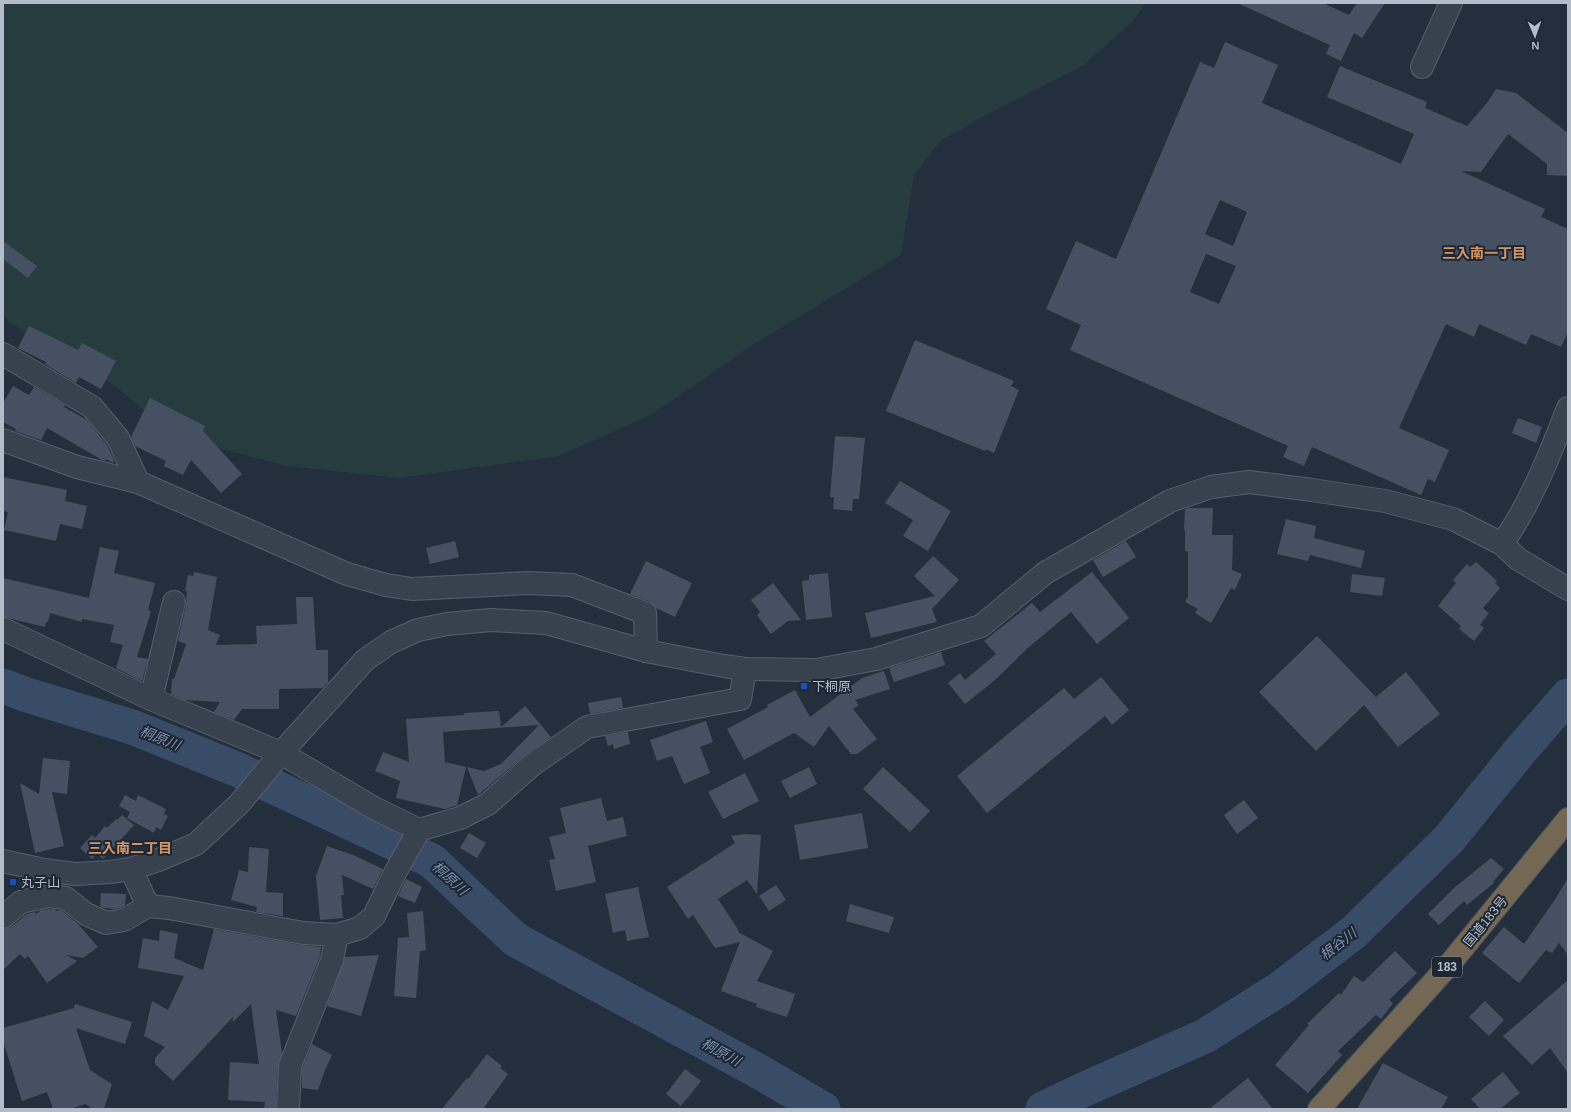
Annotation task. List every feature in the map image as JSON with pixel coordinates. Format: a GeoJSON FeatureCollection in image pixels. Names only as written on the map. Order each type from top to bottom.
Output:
{"type":"FeatureCollection","features":[{"type":"Feature","properties":{"kind":"highway","name":"国道183号"},"geometry":{"type":"LineString","coordinates":[[1319,1109],[1449,965],[1568,819]]}},
{"type":"Feature","properties":{"kind":"street"},"geometry":{"type":"LineString","coordinates":[[1422,67],[1451,3]]}},
{"type":"Feature","properties":{"kind":"street"},"geometry":{"type":"LineString","coordinates":[[3,354],[92,406],[118,438],[138,482]]}},
{"type":"Feature","properties":{"kind":"street"},"geometry":{"type":"LineString","coordinates":[[1502,544],[1512,530],[1532,491],[1568,408]]}},
{"type":"Feature","properties":{"kind":"street"},"geometry":{"type":"LineString","coordinates":[[3,440],[77,467],[138,482],[347,574],[386,585],[412,589],[528,584],[572,585],[645,613],[646,651]]}},
{"type":"Feature","properties":{"kind":"street"},"geometry":{"type":"LineString","coordinates":[[3,861],[44,870],[75,874],[110,872],[131,869],[161,859],[196,844],[239,804],[278,757],[365,660],[391,642],[418,630],[447,624],[491,620],[546,624],[646,651],[745,670],[817,670],[876,659],[981,626],[1044,573],[1170,501],[1211,487],[1249,482],[1385,501],[1454,519],[1502,544],[1518,559],[1568,589]]}},
{"type":"Feature","properties":{"kind":"street"},"geometry":{"type":"LineString","coordinates":[[152,699],[174,602]]}},
{"type":"Feature","properties":{"kind":"street"},"geometry":{"type":"LineString","coordinates":[[3,629],[278,757],[374,808],[417,833]]}},
{"type":"Feature","properties":{"kind":"street"},"geometry":{"type":"LineString","coordinates":[[3,917],[21,902],[48,896],[66,898],[86,914],[106,923],[124,920],[148,906],[169,908],[303,933],[337,935],[360,928],[374,916],[394,873],[417,833],[460,818],[488,804],[532,765],[587,727],[740,699],[745,670]]}},
{"type":"Feature","properties":{"kind":"street"},"geometry":{"type":"LineString","coordinates":[[131,869],[148,906]]}},
{"type":"Feature","properties":{"kind":"street"},"geometry":{"type":"LineString","coordinates":[[288,1109],[290,1066],[332,960],[337,935]]}},
{"type":"Feature","properties":{"kind":"green space"},"geometry":{"type":"Polygon","coordinates":[[[3,3],[1146,3],[1133,21],[1084,65],[986,115],[940,141],[914,175],[901,255],[754,344],[651,415],[559,456],[399,478],[286,466],[177,437],[96,371],[10,323],[3,314],[3,3]]]}},
{"type":"Feature","properties":{"kind":"building"},"geometry":{"type":"Polygon","coordinates":[[[1237,3],[1323,3],[1349,15],[1357,3],[1385,3],[1362,38],[1354,33],[1341,61],[1326,54],[1330,45],[1237,3]]]}},
{"type":"Feature","properties":{"kind":"building"},"geometry":{"type":"Polygon","coordinates":[[[1225,42],[1278,65],[1262,103],[1401,164],[1414,134],[1327,97],[1340,66],[1427,102],[1425,108],[1467,126],[1487,103],[1496,89],[1516,93],[1568,133],[1568,176],[1547,175],[1547,164],[1508,134],[1481,172],[1461,171],[1545,209],[1541,217],[1568,229],[1568,332],[1561,347],[1531,334],[1526,345],[1479,324],[1474,337],[1446,324],[1399,428],[1449,450],[1435,482],[1428,479],[1421,495],[1312,447],[1304,466],[1283,457],[1288,446],[1070,350],[1081,325],[1046,309],[1076,241],[1116,259],[1200,62],[1214,68],[1225,42]],[[1220,200],[1205,234],[1233,246],[1247,212],[1220,200]],[[1206,254],[1190,292],[1219,304],[1236,266],[1206,254]]]}},
{"type":"Feature","properties":{"kind":"building"},"geometry":{"type":"Polygon","coordinates":[[[3,241],[37,266],[28,278],[3,259],[3,241]]]}},
{"type":"Feature","properties":{"kind":"building"},"geometry":{"type":"Polygon","coordinates":[[[29,326],[78,350],[82,343],[116,361],[101,389],[79,377],[76,383],[45,364],[46,362],[18,348],[29,326]]]}},
{"type":"Feature","properties":{"kind":"building"},"geometry":{"type":"Polygon","coordinates":[[[915,340],[1014,381],[1011,386],[1019,390],[994,453],[986,449],[985,451],[886,411],[915,340]]]}},
{"type":"Feature","properties":{"kind":"building"},"geometry":{"type":"Polygon","coordinates":[[[13,386],[29,395],[34,387],[87,420],[107,445],[114,460],[113,463],[106,459],[105,461],[102,460],[47,428],[41,440],[15,431],[16,429],[3,422],[3,403],[13,386]]]}},
{"type":"Feature","properties":{"kind":"building"},"geometry":{"type":"Polygon","coordinates":[[[150,398],[205,426],[203,431],[242,474],[221,493],[191,460],[183,475],[164,466],[166,461],[135,446],[131,437],[150,398]]]}},
{"type":"Feature","properties":{"kind":"building"},"geometry":{"type":"Polygon","coordinates":[[[1518,418],[1542,427],[1536,443],[1512,433],[1518,418]]]}},
{"type":"Feature","properties":{"kind":"building"},"geometry":{"type":"Polygon","coordinates":[[[835,436],[865,438],[859,499],[853,499],[852,511],[833,509],[834,497],[830,497],[835,436]]]}},
{"type":"Feature","properties":{"kind":"building"},"geometry":{"type":"Polygon","coordinates":[[[3,477],[67,490],[65,501],[87,506],[82,529],[60,524],[56,541],[4,530],[8,512],[3,511],[3,477]]]}},
{"type":"Feature","properties":{"kind":"building"},"geometry":{"type":"Polygon","coordinates":[[[900,481],[951,511],[928,551],[903,536],[913,520],[885,503],[900,481]]]}},
{"type":"Feature","properties":{"kind":"building"},"geometry":{"type":"Polygon","coordinates":[[[1213,508],[1212,535],[1233,535],[1232,570],[1242,574],[1235,590],[1231,588],[1211,623],[1195,613],[1198,609],[1185,602],[1188,597],[1188,552],[1185,551],[1184,530],[1185,509],[1213,508]]]}},
{"type":"Feature","properties":{"kind":"building"},"geometry":{"type":"Polygon","coordinates":[[[1286,519],[1316,526],[1314,538],[1365,551],[1361,568],[1310,555],[1308,561],[1277,554],[1286,519]]]}},
{"type":"Feature","properties":{"kind":"building"},"geometry":{"type":"Polygon","coordinates":[[[455,541],[459,557],[430,564],[426,548],[455,541]]]}},
{"type":"Feature","properties":{"kind":"building"},"geometry":{"type":"Polygon","coordinates":[[[1126,541],[1136,557],[1103,577],[1093,560],[1126,541]]]}},
{"type":"Feature","properties":{"kind":"building"},"geometry":{"type":"Polygon","coordinates":[[[100,547],[119,551],[114,573],[155,583],[148,610],[151,611],[137,657],[148,659],[142,681],[116,668],[123,645],[110,642],[114,625],[82,619],[82,622],[50,613],[45,627],[3,617],[3,578],[89,598],[100,547]]]}},
{"type":"Feature","properties":{"kind":"building"},"geometry":{"type":"Polygon","coordinates":[[[933,556],[959,580],[932,609],[937,622],[871,638],[865,613],[935,596],[914,576],[933,556]]]}},
{"type":"Feature","properties":{"kind":"building"},"geometry":{"type":"Polygon","coordinates":[[[646,561],[692,583],[675,617],[656,608],[649,601],[630,594],[646,561]]]}},
{"type":"Feature","properties":{"kind":"building"},"geometry":{"type":"Polygon","coordinates":[[[1476,562],[1497,581],[1495,583],[1500,588],[1483,608],[1489,613],[1480,625],[1484,628],[1474,641],[1459,629],[1461,626],[1438,606],[1456,583],[1453,580],[1467,564],[1470,567],[1476,562]]]}},
{"type":"Feature","properties":{"kind":"building"},"geometry":{"type":"Polygon","coordinates":[[[194,572],[217,577],[208,630],[220,635],[216,645],[257,644],[256,626],[297,624],[296,597],[313,597],[316,650],[328,650],[328,682],[323,688],[279,689],[279,709],[242,709],[234,720],[214,712],[220,702],[185,700],[171,694],[172,679],[174,679],[186,644],[178,641],[186,605],[187,591],[185,591],[188,575],[193,576],[194,572]]]}},
{"type":"Feature","properties":{"kind":"building"},"geometry":{"type":"Polygon","coordinates":[[[1092,572],[1129,618],[1097,644],[1071,612],[1029,647],[995,680],[965,704],[948,683],[960,673],[965,680],[996,654],[984,641],[1032,603],[1040,612],[1092,572]]]}},
{"type":"Feature","properties":{"kind":"building"},"geometry":{"type":"Polygon","coordinates":[[[828,573],[832,617],[806,620],[802,581],[809,580],[809,575],[828,573]]]}},
{"type":"Feature","properties":{"kind":"building"},"geometry":{"type":"Polygon","coordinates":[[[1352,574],[1385,578],[1382,596],[1350,592],[1352,574]]]}},
{"type":"Feature","properties":{"kind":"building"},"geometry":{"type":"Polygon","coordinates":[[[773,583],[801,620],[788,621],[771,634],[757,615],[760,612],[751,600],[773,583]]]}},
{"type":"Feature","properties":{"kind":"building"},"geometry":{"type":"Polygon","coordinates":[[[1317,636],[1376,697],[1406,672],[1440,714],[1398,747],[1364,705],[1316,751],[1259,692],[1317,636]]]}},
{"type":"Feature","properties":{"kind":"building"},"geometry":{"type":"Polygon","coordinates":[[[941,652],[945,665],[894,682],[889,668],[941,652]]]}},
{"type":"Feature","properties":{"kind":"building"},"geometry":{"type":"Polygon","coordinates":[[[884,671],[890,689],[855,700],[859,705],[853,709],[877,739],[857,754],[851,754],[829,726],[814,747],[794,733],[744,760],[727,729],[768,707],[767,705],[795,690],[810,717],[862,678],[884,671]]]}},
{"type":"Feature","properties":{"kind":"building"},"geometry":{"type":"Polygon","coordinates":[[[1101,677],[1129,710],[1112,725],[1105,716],[987,813],[957,776],[1064,688],[1074,699],[1101,677]]]}},
{"type":"Feature","properties":{"kind":"building"},"geometry":{"type":"Polygon","coordinates":[[[621,697],[623,708],[590,714],[588,703],[621,697]]]}},
{"type":"Feature","properties":{"kind":"building"},"geometry":{"type":"Polygon","coordinates":[[[525,706],[551,737],[524,756],[478,795],[467,767],[484,771],[501,764],[539,725],[443,732],[445,762],[466,767],[457,806],[445,809],[396,798],[400,781],[375,771],[383,752],[409,762],[406,719],[499,711],[501,727],[525,706]]]}},
{"type":"Feature","properties":{"kind":"building"},"geometry":{"type":"Polygon","coordinates":[[[706,721],[713,742],[700,747],[710,773],[684,784],[672,756],[657,761],[650,740],[706,721]]]}},
{"type":"Feature","properties":{"kind":"building"},"geometry":{"type":"Polygon","coordinates":[[[628,732],[630,744],[614,749],[613,744],[608,746],[605,736],[628,732]]]}},
{"type":"Feature","properties":{"kind":"building"},"geometry":{"type":"Polygon","coordinates":[[[43,758],[70,761],[67,794],[52,792],[64,846],[35,853],[20,783],[39,794],[43,758]]]}},
{"type":"Feature","properties":{"kind":"building"},"geometry":{"type":"Polygon","coordinates":[[[809,767],[817,784],[790,798],[781,781],[809,767]]]}},
{"type":"Feature","properties":{"kind":"building"},"geometry":{"type":"Polygon","coordinates":[[[883,767],[930,811],[910,832],[863,789],[883,767]]]}},
{"type":"Feature","properties":{"kind":"building"},"geometry":{"type":"Polygon","coordinates":[[[745,773],[759,801],[723,819],[708,792],[745,773]]]}},
{"type":"Feature","properties":{"kind":"building"},"geometry":{"type":"Polygon","coordinates":[[[125,795],[136,801],[138,795],[166,809],[164,814],[168,816],[161,830],[156,827],[154,833],[127,818],[130,812],[119,806],[125,795]]]}},
{"type":"Feature","properties":{"kind":"building"},"geometry":{"type":"Polygon","coordinates":[[[601,798],[607,821],[623,817],[627,836],[588,846],[596,882],[556,891],[549,860],[555,859],[549,837],[566,833],[560,808],[601,798]]]}},
{"type":"Feature","properties":{"kind":"building"},"geometry":{"type":"Polygon","coordinates":[[[1244,800],[1258,818],[1237,834],[1224,815],[1244,800]]]}},
{"type":"Feature","properties":{"kind":"building"},"geometry":{"type":"Polygon","coordinates":[[[862,813],[868,848],[800,860],[794,825],[862,813]]]}},
{"type":"Feature","properties":{"kind":"building"},"geometry":{"type":"Polygon","coordinates":[[[122,815],[134,825],[103,859],[97,854],[92,859],[80,848],[92,835],[95,838],[105,826],[107,828],[122,815]]]}},
{"type":"Feature","properties":{"kind":"building"},"geometry":{"type":"Polygon","coordinates":[[[469,833],[486,843],[477,858],[460,848],[469,833]]]}},
{"type":"Feature","properties":{"kind":"building"},"geometry":{"type":"Polygon","coordinates":[[[745,834],[761,835],[757,894],[747,880],[718,899],[739,931],[738,932],[773,951],[757,981],[795,994],[787,1017],[756,1007],[757,1004],[721,991],[740,942],[715,948],[693,915],[688,919],[667,887],[735,843],[731,836],[745,834]]]}},
{"type":"Feature","properties":{"kind":"building"},"geometry":{"type":"Polygon","coordinates":[[[327,846],[353,855],[383,869],[373,889],[342,875],[344,895],[341,895],[343,918],[320,920],[316,876],[327,846]]]}},
{"type":"Feature","properties":{"kind":"building"},"geometry":{"type":"Polygon","coordinates":[[[249,847],[269,849],[266,892],[283,893],[283,916],[256,912],[257,907],[231,900],[239,870],[248,872],[249,847]]]}},
{"type":"Feature","properties":{"kind":"building"},"geometry":{"type":"Polygon","coordinates":[[[1491,858],[1504,869],[1493,882],[1494,883],[1467,905],[1464,901],[1439,925],[1428,914],[1454,888],[1491,858]]]}},
{"type":"Feature","properties":{"kind":"building"},"geometry":{"type":"Polygon","coordinates":[[[1568,878],[1568,955],[1559,943],[1552,953],[1546,950],[1519,983],[1482,953],[1504,927],[1524,944],[1568,878]]]}},
{"type":"Feature","properties":{"kind":"building"},"geometry":{"type":"Polygon","coordinates":[[[406,879],[422,887],[415,903],[398,896],[406,879]]]}},
{"type":"Feature","properties":{"kind":"building"},"geometry":{"type":"Polygon","coordinates":[[[776,885],[786,900],[769,911],[759,896],[776,885]]]}},
{"type":"Feature","properties":{"kind":"building"},"geometry":{"type":"Polygon","coordinates":[[[638,887],[649,937],[627,941],[625,930],[613,933],[605,894],[638,887]]]}},
{"type":"Feature","properties":{"kind":"building"},"geometry":{"type":"Polygon","coordinates":[[[101,893],[126,894],[125,905],[114,909],[100,906],[101,893]]]}},
{"type":"Feature","properties":{"kind":"building"},"geometry":{"type":"Polygon","coordinates":[[[850,904],[894,917],[889,933],[846,921],[850,904]]]}},
{"type":"Feature","properties":{"kind":"building"},"geometry":{"type":"Polygon","coordinates":[[[55,909],[56,911],[61,910],[78,924],[98,947],[83,958],[66,955],[77,961],[47,983],[28,956],[25,959],[20,954],[3,970],[3,929],[11,927],[27,914],[34,912],[36,914],[41,910],[55,909]]]}},
{"type":"Feature","properties":{"kind":"building"},"geometry":{"type":"Polygon","coordinates":[[[423,911],[426,950],[420,951],[416,998],[394,996],[398,938],[409,937],[407,913],[423,911]]]}},
{"type":"Feature","properties":{"kind":"building"},"geometry":{"type":"Polygon","coordinates":[[[214,929],[301,945],[321,947],[320,956],[296,1016],[276,1010],[282,1053],[278,1065],[276,1109],[264,1109],[265,1102],[228,1100],[230,1062],[259,1064],[251,1004],[233,1022],[233,1017],[173,1081],[155,1064],[155,1058],[165,1047],[144,1036],[152,1001],[168,1010],[184,976],[138,968],[143,938],[159,941],[160,930],[178,934],[174,958],[203,970],[214,929]]]}},
{"type":"Feature","properties":{"kind":"building"},"geometry":{"type":"Polygon","coordinates":[[[1395,951],[1417,973],[1389,1000],[1393,1003],[1381,1019],[1376,1015],[1338,1051],[1342,1055],[1308,1093],[1275,1065],[1309,1025],[1307,1024],[1339,993],[1341,995],[1354,976],[1363,982],[1395,951]]]}},
{"type":"Feature","properties":{"kind":"building"},"geometry":{"type":"Polygon","coordinates":[[[379,955],[361,1016],[327,1006],[345,957],[379,955]]]}},
{"type":"Feature","properties":{"kind":"building"},"geometry":{"type":"Polygon","coordinates":[[[1568,980],[1568,1073],[1550,1048],[1532,1065],[1503,1036],[1568,980]]]}},
{"type":"Feature","properties":{"kind":"building"},"geometry":{"type":"Polygon","coordinates":[[[1485,1001],[1504,1020],[1489,1036],[1469,1017],[1485,1001]]]}},
{"type":"Feature","properties":{"kind":"building"},"geometry":{"type":"Polygon","coordinates":[[[75,1004],[132,1022],[125,1044],[76,1028],[90,1070],[112,1084],[104,1109],[93,1109],[85,1104],[70,1109],[53,1109],[47,1092],[22,1101],[3,1041],[3,1028],[74,1008],[75,1004]]]}},
{"type":"Feature","properties":{"kind":"building"},"geometry":{"type":"Polygon","coordinates":[[[312,1044],[332,1055],[318,1090],[302,1088],[302,1069],[312,1044]]]}},
{"type":"Feature","properties":{"kind":"building"},"geometry":{"type":"Polygon","coordinates":[[[487,1054],[502,1066],[500,1068],[508,1074],[483,1109],[442,1109],[467,1078],[468,1079],[487,1054]]]}},
{"type":"Feature","properties":{"kind":"building"},"geometry":{"type":"Polygon","coordinates":[[[1383,1063],[1448,1097],[1441,1109],[1357,1109],[1383,1063]]]}},
{"type":"Feature","properties":{"kind":"building"},"geometry":{"type":"Polygon","coordinates":[[[685,1069],[701,1081],[681,1106],[666,1094],[685,1069]]]}},
{"type":"Feature","properties":{"kind":"building"},"geometry":{"type":"Polygon","coordinates":[[[1503,1072],[1520,1093],[1500,1109],[1480,1109],[1471,1099],[1503,1072]]]}},
{"type":"Feature","properties":{"kind":"building"},"geometry":{"type":"Polygon","coordinates":[[[1248,1078],[1273,1109],[1209,1109],[1248,1078]]]}},
{"type":"Feature","properties":{"kind":"waterway","name":"桐原川"},"geometry":{"type":"LineString","coordinates":[[3,686],[24,694],[132,727],[236,769],[432,861],[516,940],[760,1072],[823,1109]]}},
{"type":"Feature","properties":{"kind":"waterway","name":"根谷川"},"geometry":{"type":"LineString","coordinates":[[1043,1109],[1205,1036],[1281,988],[1354,932],[1449,839],[1520,751],[1568,696]]}},
{"type":"Feature","properties":{"kind":"place","name":"下桐原"},"geometry":{"type":"Point","coordinates":[804,686]}},
{"type":"Feature","properties":{"kind":"place","name":"丸子山"},"geometry":{"type":"Point","coordinates":[13,882]}},
{"type":"Feature","properties":{"kind":"district","name":"三入南一丁目"},"geometry":{"type":"Point","coordinates":[1484,253]}},
{"type":"Feature","properties":{"kind":"district","name":"三入南二丁目"},"geometry":{"type":"Point","coordinates":[130,848]}}]}
